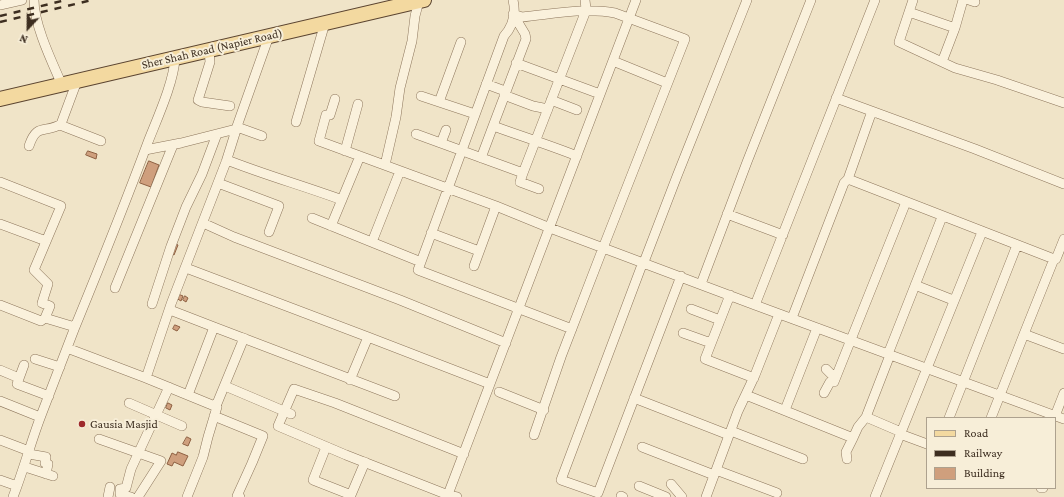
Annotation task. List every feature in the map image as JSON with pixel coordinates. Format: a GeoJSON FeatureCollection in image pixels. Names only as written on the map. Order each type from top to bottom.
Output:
{"type":"FeatureCollection","features":[{"type":"Feature","properties":{"kind":"main road","name":"Sher Shah Road (Napier Road)"},"geometry":{"type":"LineString","coordinates":[[0,99],[60,81],[398,0]]}},
{"type":"Feature","properties":{"kind":"main road","name":"Sher Shah Road (Napier Road)"},"geometry":{"type":"LineString","coordinates":[[0,90],[60,81],[77,81],[421,0]]}},
{"type":"Feature","properties":{"kind":"street"},"geometry":{"type":"LineString","coordinates":[[0,5],[22,0]]}},
{"type":"Feature","properties":{"kind":"street"},"geometry":{"type":"LineString","coordinates":[[34,0],[36,19],[60,81]]}},
{"type":"Feature","properties":{"kind":"street"},"geometry":{"type":"LineString","coordinates":[[385,165],[396,117],[400,88],[412,41],[415,16],[421,0]]}},
{"type":"Feature","properties":{"kind":"street"},"geometry":{"type":"LineString","coordinates":[[513,0],[513,14],[510,29],[504,36],[418,270],[572,329]]}},
{"type":"Feature","properties":{"kind":"street"},"geometry":{"type":"LineString","coordinates":[[539,189],[520,182],[586,11],[585,0]]}},
{"type":"Feature","properties":{"kind":"street"},"geometry":{"type":"LineString","coordinates":[[464,454],[335,403],[294,389],[288,413],[278,426],[326,447],[451,496],[464,454],[490,384],[636,0]]}},
{"type":"Feature","properties":{"kind":"street"},"geometry":{"type":"LineString","coordinates":[[681,276],[598,495],[562,480],[643,262],[746,0]]}},
{"type":"Feature","properties":{"kind":"street"},"geometry":{"type":"LineString","coordinates":[[700,284],[811,0]]}},
{"type":"Feature","properties":{"kind":"street"},"geometry":{"type":"LineString","coordinates":[[755,304],[875,0]]}},
{"type":"Feature","properties":{"kind":"street"},"geometry":{"type":"LineString","coordinates":[[913,0],[899,42],[955,68],[997,80],[1064,103]]}},
{"type":"Feature","properties":{"kind":"street"},"geometry":{"type":"LineString","coordinates":[[942,62],[964,0]]}},
{"type":"Feature","properties":{"kind":"street"},"geometry":{"type":"LineString","coordinates":[[513,14],[522,17],[586,11],[610,12],[685,39],[572,329],[534,435]]}},
{"type":"Feature","properties":{"kind":"street"},"geometry":{"type":"LineString","coordinates":[[909,12],[955,28]]}},
{"type":"Feature","properties":{"kind":"street"},"geometry":{"type":"LineString","coordinates":[[481,158],[516,62],[526,39],[525,34],[513,14]]}},
{"type":"Feature","properties":{"kind":"street"},"geometry":{"type":"LineString","coordinates":[[296,122],[325,23]]}},
{"type":"Feature","properties":{"kind":"street"},"geometry":{"type":"LineString","coordinates":[[146,378],[227,160],[269,36]]}},
{"type":"Feature","properties":{"kind":"street"},"geometry":{"type":"LineString","coordinates":[[439,102],[461,42]]}},
{"type":"Feature","properties":{"kind":"street"},"geometry":{"type":"LineString","coordinates":[[209,50],[210,62],[198,100],[202,102],[230,106]]}},
{"type":"Feature","properties":{"kind":"street"},"geometry":{"type":"LineString","coordinates":[[13,497],[40,417],[145,150],[175,67],[175,58]]}},
{"type":"Feature","properties":{"kind":"street"},"geometry":{"type":"LineString","coordinates":[[612,61],[667,83]]}},
{"type":"Feature","properties":{"kind":"street"},"geometry":{"type":"LineString","coordinates":[[516,62],[600,94]]}},
{"type":"Feature","properties":{"kind":"street"},"geometry":{"type":"LineString","coordinates":[[60,125],[77,81]]}},
{"type":"Feature","properties":{"kind":"street"},"geometry":{"type":"LineString","coordinates":[[486,84],[533,106],[549,105],[577,110]]}},
{"type":"Feature","properties":{"kind":"street"},"geometry":{"type":"LineString","coordinates":[[421,96],[475,114]]}},
{"type":"Feature","properties":{"kind":"street"},"geometry":{"type":"LineString","coordinates":[[836,98],[975,149],[1064,184]]}},
{"type":"Feature","properties":{"kind":"street"},"geometry":{"type":"LineString","coordinates":[[335,99],[330,115],[326,115],[319,141],[496,206],[603,248],[1053,416],[1064,394]]}},
{"type":"Feature","properties":{"kind":"street"},"geometry":{"type":"LineString","coordinates":[[345,151],[358,104]]}},
{"type":"Feature","properties":{"kind":"street"},"geometry":{"type":"LineString","coordinates":[[792,318],[844,183],[848,180],[872,111]]}},
{"type":"Feature","properties":{"kind":"street"},"geometry":{"type":"LineString","coordinates":[[29,146],[35,132],[60,125],[101,141]]}},
{"type":"Feature","properties":{"kind":"street"},"geometry":{"type":"LineString","coordinates":[[493,126],[536,140],[577,156]]}},
{"type":"Feature","properties":{"kind":"street"},"geometry":{"type":"LineString","coordinates":[[145,150],[173,145],[237,127],[262,136]]}},
{"type":"Feature","properties":{"kind":"street"},"geometry":{"type":"LineString","coordinates":[[441,143],[446,130]]}},
{"type":"Feature","properties":{"kind":"street"},"geometry":{"type":"LineString","coordinates":[[152,304],[171,246],[186,207],[202,174],[216,134]]}},
{"type":"Feature","properties":{"kind":"street"},"geometry":{"type":"LineString","coordinates":[[416,134],[523,173]]}},
{"type":"Feature","properties":{"kind":"street"},"geometry":{"type":"LineString","coordinates":[[115,288],[173,145]]}},
{"type":"Feature","properties":{"kind":"street"},"geometry":{"type":"LineString","coordinates":[[331,226],[360,156]]}},
{"type":"Feature","properties":{"kind":"street"},"geometry":{"type":"LineString","coordinates":[[227,160],[342,200]]}},
{"type":"Feature","properties":{"kind":"street"},"geometry":{"type":"LineString","coordinates":[[372,242],[400,171]]}},
{"type":"Feature","properties":{"kind":"street"},"geometry":{"type":"LineString","coordinates":[[848,180],[1058,260]]}},
{"type":"Feature","properties":{"kind":"street"},"geometry":{"type":"LineString","coordinates":[[0,182],[61,206],[34,270],[48,284],[42,303],[50,306],[45,318],[40,321],[0,305]]}},
{"type":"Feature","properties":{"kind":"street"},"geometry":{"type":"LineString","coordinates":[[218,183],[279,206],[269,232]]}},
{"type":"Feature","properties":{"kind":"street"},"geometry":{"type":"LineString","coordinates":[[824,393],[830,382],[834,382],[906,202]]}},
{"type":"Feature","properties":{"kind":"street"},"geometry":{"type":"LineString","coordinates":[[474,266],[496,206]]}},
{"type":"Feature","properties":{"kind":"street"},"geometry":{"type":"LineString","coordinates":[[727,214],[783,235]]}},
{"type":"Feature","properties":{"kind":"street"},"geometry":{"type":"LineString","coordinates":[[847,459],[846,452],[858,427],[866,417],[942,217]]}},
{"type":"Feature","properties":{"kind":"street"},"geometry":{"type":"LineString","coordinates":[[312,218],[421,262]]}},
{"type":"Feature","properties":{"kind":"street"},"geometry":{"type":"LineString","coordinates":[[203,223],[234,237],[400,300],[506,343]]}},
{"type":"Feature","properties":{"kind":"street"},"geometry":{"type":"LineString","coordinates":[[0,224],[46,241]]}},
{"type":"Feature","properties":{"kind":"street"},"geometry":{"type":"LineString","coordinates":[[875,497],[953,300],[982,232]]}},
{"type":"Feature","properties":{"kind":"street"},"geometry":{"type":"LineString","coordinates":[[431,233],[480,251]]}},
{"type":"Feature","properties":{"kind":"street"},"geometry":{"type":"LineString","coordinates":[[991,417],[1024,334],[1058,260],[1064,239]]}},
{"type":"Feature","properties":{"kind":"street"},"geometry":{"type":"LineString","coordinates":[[949,417],[1017,245]]}},
{"type":"Feature","properties":{"kind":"street"},"geometry":{"type":"LineString","coordinates":[[186,268],[490,384]]}},
{"type":"Feature","properties":{"kind":"street"},"geometry":{"type":"LineString","coordinates":[[915,285],[953,300]]}},
{"type":"Feature","properties":{"kind":"street"},"geometry":{"type":"LineString","coordinates":[[730,295],[705,359],[754,378]]}},
{"type":"Feature","properties":{"kind":"street"},"geometry":{"type":"LineString","coordinates":[[692,309],[720,320]]}},
{"type":"Feature","properties":{"kind":"street"},"geometry":{"type":"LineString","coordinates":[[170,310],[395,396]]}},
{"type":"Feature","properties":{"kind":"street"},"geometry":{"type":"LineString","coordinates":[[706,497],[730,433],[754,378],[779,314]]}},
{"type":"Feature","properties":{"kind":"street"},"geometry":{"type":"LineString","coordinates":[[45,318],[75,327]]}},
{"type":"Feature","properties":{"kind":"street"},"geometry":{"type":"LineString","coordinates":[[188,395],[214,327]]}},
{"type":"Feature","properties":{"kind":"street"},"geometry":{"type":"LineString","coordinates":[[785,410],[817,328]]}},
{"type":"Feature","properties":{"kind":"street"},"geometry":{"type":"LineString","coordinates":[[683,333],[711,343]]}},
{"type":"Feature","properties":{"kind":"street"},"geometry":{"type":"LineString","coordinates":[[1024,334],[1064,349]]}},
{"type":"Feature","properties":{"kind":"street"},"geometry":{"type":"LineString","coordinates":[[350,380],[368,337]]}},
{"type":"Feature","properties":{"kind":"street"},"geometry":{"type":"LineString","coordinates":[[187,497],[203,457],[216,406],[244,338]]}},
{"type":"Feature","properties":{"kind":"street"},"geometry":{"type":"LineString","coordinates":[[67,348],[216,406]]}},
{"type":"Feature","properties":{"kind":"street"},"geometry":{"type":"LineString","coordinates":[[35,359],[60,367]]}},
{"type":"Feature","properties":{"kind":"street"},"geometry":{"type":"LineString","coordinates":[[24,365],[17,384],[49,396]]}},
{"type":"Feature","properties":{"kind":"street"},"geometry":{"type":"LineString","coordinates":[[826,369],[835,378]]}},
{"type":"Feature","properties":{"kind":"street"},"geometry":{"type":"LineString","coordinates":[[0,370],[19,378]]}},
{"type":"Feature","properties":{"kind":"street"},"geometry":{"type":"LineString","coordinates":[[225,386],[288,413]]}},
{"type":"Feature","properties":{"kind":"street"},"geometry":{"type":"LineString","coordinates":[[134,495],[122,495],[120,494],[120,489],[126,488],[131,469],[169,387]]}},
{"type":"Feature","properties":{"kind":"street"},"geometry":{"type":"LineString","coordinates":[[499,392],[544,410]]}},
{"type":"Feature","properties":{"kind":"street"},"geometry":{"type":"LineString","coordinates":[[746,395],[853,438]]}},
{"type":"Feature","properties":{"kind":"street"},"geometry":{"type":"LineString","coordinates":[[634,398],[802,459]]}},
{"type":"Feature","properties":{"kind":"street"},"geometry":{"type":"LineString","coordinates":[[0,401],[40,417]]}},
{"type":"Feature","properties":{"kind":"street"},"geometry":{"type":"LineString","coordinates":[[129,403],[182,426]]}},
{"type":"Feature","properties":{"kind":"street"},"geometry":{"type":"LineString","coordinates":[[214,416],[263,436],[238,497]]}},
{"type":"Feature","properties":{"kind":"street"},"geometry":{"type":"LineString","coordinates":[[866,417],[926,444]]}},
{"type":"Feature","properties":{"kind":"street"},"geometry":{"type":"LineString","coordinates":[[99,439],[161,461],[134,495]]}},
{"type":"Feature","properties":{"kind":"street"},"geometry":{"type":"LineString","coordinates":[[0,440],[29,453],[46,458],[45,463],[48,464],[50,475],[24,467]]}},
{"type":"Feature","properties":{"kind":"street"},"geometry":{"type":"LineString","coordinates":[[326,447],[313,480],[351,496],[365,462]]}},
{"type":"Feature","properties":{"kind":"street"},"geometry":{"type":"LineString","coordinates":[[642,447],[777,493]]}},
{"type":"Feature","properties":{"kind":"street"},"geometry":{"type":"LineString","coordinates":[[128,478],[134,495]]}},
{"type":"Feature","properties":{"kind":"street"},"geometry":{"type":"LineString","coordinates":[[0,480],[17,486]]}},
{"type":"Feature","properties":{"kind":"street"},"geometry":{"type":"LineString","coordinates":[[671,484],[682,497]]}},
{"type":"Feature","properties":{"kind":"street"},"geometry":{"type":"LineString","coordinates":[[639,486],[666,497]]}},
{"type":"Feature","properties":{"kind":"street"},"geometry":{"type":"LineString","coordinates":[[108,497],[110,488]]}},
{"type":"Feature","properties":{"kind":"building"},"geometry":{"type":"Polygon","coordinates":[[[88,151],[97,154],[96,159],[86,155],[88,151]]]}},
{"type":"Feature","properties":{"kind":"building"},"geometry":{"type":"Polygon","coordinates":[[[149,161],[159,165],[151,187],[140,183],[149,161]]]}},
{"type":"Feature","properties":{"kind":"building"},"geometry":{"type":"Polygon","coordinates":[[[174,243],[178,245],[174,255],[170,253],[174,243]]]}},
{"type":"Feature","properties":{"kind":"building"},"geometry":{"type":"Polygon","coordinates":[[[178,294],[183,296],[181,301],[176,298],[178,294]]]}},
{"type":"Feature","properties":{"kind":"building"},"geometry":{"type":"Polygon","coordinates":[[[185,296],[188,298],[186,302],[183,300],[185,296]]]}},
{"type":"Feature","properties":{"kind":"building"},"geometry":{"type":"Polygon","coordinates":[[[175,325],[180,327],[177,331],[173,329],[175,325]]]}},
{"type":"Feature","properties":{"kind":"building"},"geometry":{"type":"Polygon","coordinates":[[[168,403],[172,405],[170,410],[166,408],[168,403]]]}},
{"type":"Feature","properties":{"kind":"building"},"geometry":{"type":"Polygon","coordinates":[[[187,437],[191,439],[188,446],[183,444],[187,437]]]}},
{"type":"Feature","properties":{"kind":"building"},"geometry":{"type":"Polygon","coordinates":[[[178,452],[188,456],[183,466],[174,462],[172,466],[167,464],[172,453],[176,455],[178,452]]]}},
{"type":"Feature","properties":{"kind":"railway"},"geometry":{"type":"LineString","coordinates":[[0,16],[66,0]]}},
{"type":"Feature","properties":{"kind":"railway"},"geometry":{"type":"LineString","coordinates":[[0,22],[92,0]]}},
{"type":"Feature","properties":{"kind":"place","name":"Gausia Masjid"},"geometry":{"type":"Point","coordinates":[82,424]}}]}
